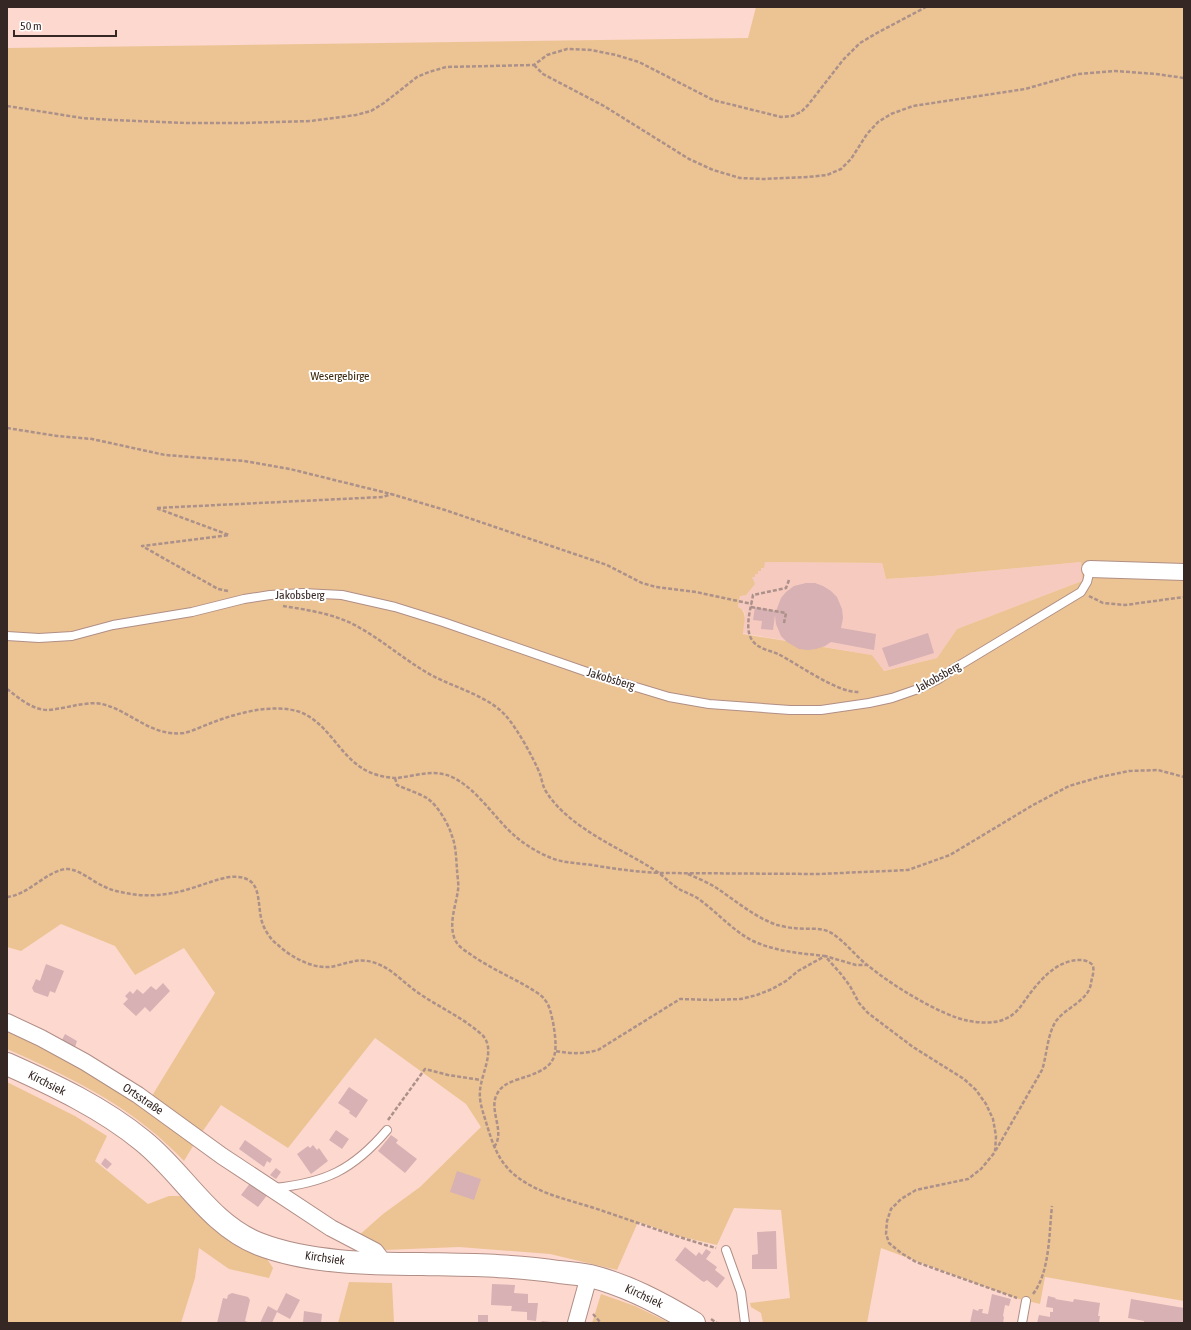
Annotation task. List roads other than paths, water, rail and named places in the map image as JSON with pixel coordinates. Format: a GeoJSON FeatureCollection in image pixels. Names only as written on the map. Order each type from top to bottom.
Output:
{"type":"FeatureCollection","features":[{"type":"Feature","properties":{"kind":"main road","name":"Kirchsiek"},"geometry":{"type":"LineString","coordinates":[[7,1064],[36,1076],[80,1099],[144,1141],[216,1217],[236,1232],[259,1244],[287,1252],[357,1263],[471,1265],[538,1269],[589,1276],[618,1285],[645,1296],[694,1323]]}},
{"type":"Feature","properties":{"kind":"street"},"geometry":{"type":"LineString","coordinates":[[1090,569],[1184,572]]}},
{"type":"Feature","properties":{"kind":"street","name":"Ortsstraße"},"geometry":{"type":"LineString","coordinates":[[7,1022],[41,1038],[85,1062],[138,1095],[222,1156],[331,1228],[375,1251],[385,1264]]}},
{"type":"Feature","properties":{"kind":"street"},"geometry":{"type":"LineString","coordinates":[[576,1323],[589,1276]]}},
{"type":"Feature","properties":{"kind":"lane","name":"Jakobsberg"},"geometry":{"type":"LineString","coordinates":[[7,636],[40,638],[72,636],[113,625],[192,612],[244,599],[270,595],[303,593],[342,595],[402,609],[593,674],[669,697],[709,704],[790,710],[821,710],[892,698],[918,689],[937,680],[1081,592],[1087,582],[1090,569]]}},
{"type":"Feature","properties":{"kind":"lane"},"geometry":{"type":"LineString","coordinates":[[271,1188],[306,1183],[330,1176],[353,1164],[373,1146],[387,1130]]}},
{"type":"Feature","properties":{"kind":"lane"},"geometry":{"type":"LineString","coordinates":[[726,1250],[741,1292],[745,1323]]}},
{"type":"Feature","properties":{"kind":"lane"},"geometry":{"type":"LineString","coordinates":[[1022,1323],[1026,1301]]}},
{"type":"Feature","properties":{"kind":"park label","name":"Wesergebirge"},"geometry":{"type":"Point","coordinates":[340,376]}}]}
